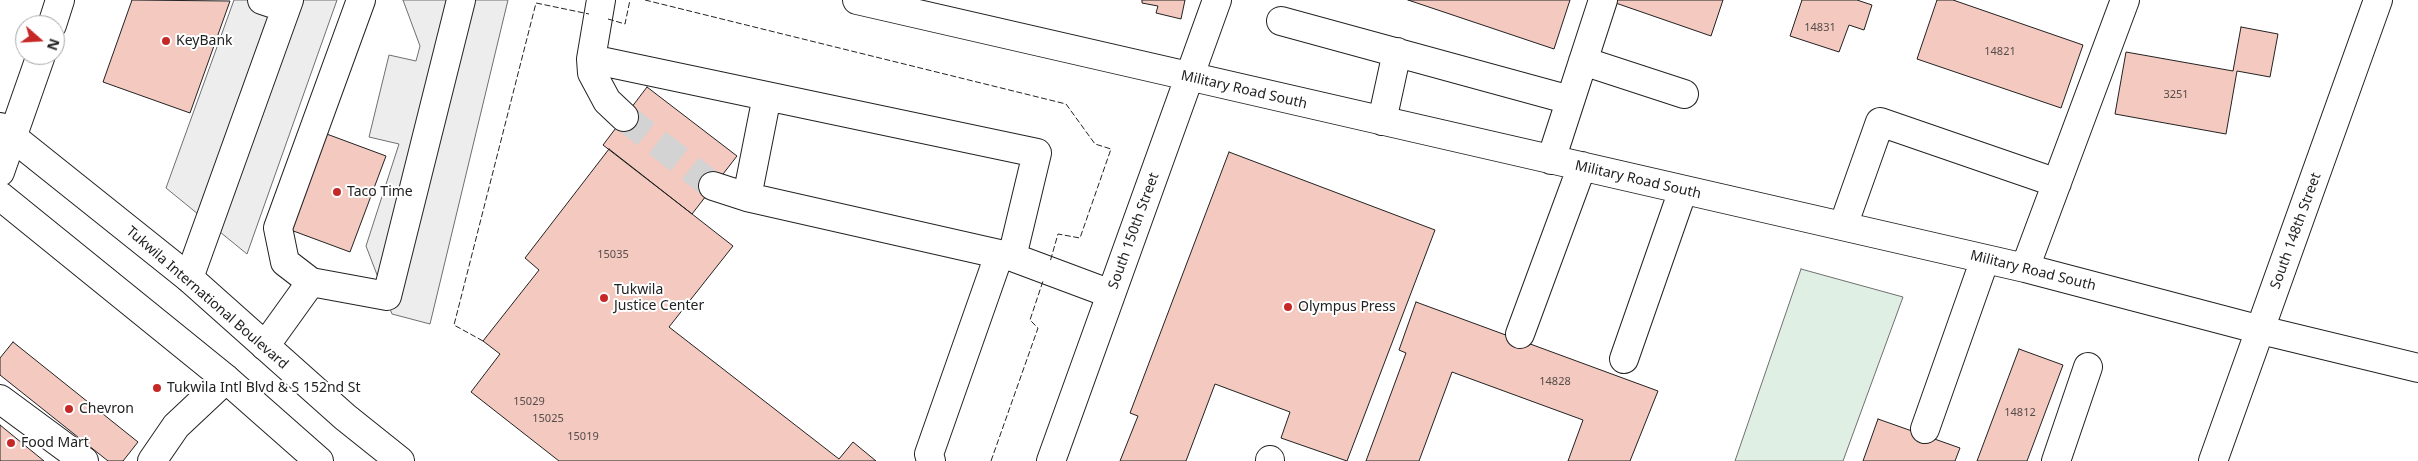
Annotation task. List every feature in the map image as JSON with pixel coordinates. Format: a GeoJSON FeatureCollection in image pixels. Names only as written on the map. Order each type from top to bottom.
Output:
{"type":"FeatureCollection","features":[{"type":"Feature","properties":{"kind":"street"},"geometry":{"type":"LineString","coordinates":[[55,15],[60,0]]}},
{"type":"Feature","properties":{"kind":"street"},"geometry":{"type":"LineString","coordinates":[[360,0],[278,228],[285,262],[311,282],[387,296],[462,0]]}},
{"type":"Feature","properties":{"kind":"street"},"geometry":{"type":"LineString","coordinates":[[601,0],[592,59],[592,73],[607,101],[624,116]]}},
{"type":"Feature","properties":{"kind":"street","name":"Military Road South"},"geometry":{"type":"LineString","coordinates":[[857,0],[2025,268],[2261,330],[2418,368]]}},
{"type":"Feature","properties":{"kind":"street","name":"South 150th Street"},"geometry":{"type":"LineString","coordinates":[[1051,461],[1217,0]]}},
{"type":"Feature","properties":{"kind":"street"},"geometry":{"type":"LineString","coordinates":[[1551,160],[1603,0]]}},
{"type":"Feature","properties":{"kind":"street","name":"South 148th Street"},"geometry":{"type":"LineString","coordinates":[[2213,461],[2378,0]]}},
{"type":"Feature","properties":{"kind":"street"},"geometry":{"type":"LineString","coordinates":[[2025,268],[2057,182],[2117,2]]}},
{"type":"Feature","properties":{"kind":"street"},"geometry":{"type":"LineString","coordinates":[[189,278],[279,3]]}},
{"type":"Feature","properties":{"kind":"street"},"geometry":{"type":"LineString","coordinates":[[1280,21],[1570,100]]}},
{"type":"Feature","properties":{"kind":"street"},"geometry":{"type":"LineString","coordinates":[[1382,121],[1396,52]]}},
{"type":"Feature","properties":{"kind":"street"},"geometry":{"type":"LineString","coordinates":[[592,59],[1037,153],[1006,256],[930,454],[931,461]]}},
{"type":"Feature","properties":{"kind":"street"},"geometry":{"type":"LineString","coordinates":[[1583,61],[1684,94]]}},
{"type":"Feature","properties":{"kind":"street"},"geometry":{"type":"LineString","coordinates":[[0,172],[6,132],[36,65]]}},
{"type":"Feature","properties":{"kind":"street"},"geometry":{"type":"LineString","coordinates":[[747,197],[767,96]]}},
{"type":"Feature","properties":{"kind":"street"},"geometry":{"type":"LineString","coordinates":[[1843,226],[1880,122],[2057,182]]}},
{"type":"Feature","properties":{"kind":"street","name":"Tukwila International Boulevard"},"geometry":{"type":"LineString","coordinates":[[6,132],[189,278],[345,417],[400,461]]}},
{"type":"Feature","properties":{"kind":"street"},"geometry":{"type":"LineString","coordinates":[[1520,334],[1582,166]]}},
{"type":"Feature","properties":{"kind":"street"},"geometry":{"type":"LineString","coordinates":[[713,186],[747,197],[1006,256],[1111,294]]}},
{"type":"Feature","properties":{"kind":"street"},"geometry":{"type":"LineString","coordinates":[[1624,359],[1683,190]]}},
{"type":"Feature","properties":{"kind":"street"},"geometry":{"type":"LineString","coordinates":[[0,196],[226,380],[320,461]]}},
{"type":"Feature","properties":{"kind":"street"},"geometry":{"type":"LineString","coordinates":[[1925,428],[1985,259]]}},
{"type":"Feature","properties":{"kind":"street"},"geometry":{"type":"LineString","coordinates":[[265,346],[311,282]]}},
{"type":"Feature","properties":{"kind":"street"},"geometry":{"type":"LineString","coordinates":[[2056,461],[2088,367]]}},
{"type":"Feature","properties":{"kind":"street"},"geometry":{"type":"LineString","coordinates":[[152,461],[176,426],[226,380]]}},
{"type":"Feature","properties":{"kind":"street"},"geometry":{"type":"LineString","coordinates":[[0,399],[84,461]]}},
{"type":"Feature","properties":{"kind":"green space"},"geometry":{"type":"Polygon","coordinates":[[[1801,269],[1903,297],[1843,461],[1735,461],[1801,269]]]}},
{"type":"Feature","properties":{"kind":"shaded area"},"geometry":{"type":"Polygon","coordinates":[[[234,0],[337,0],[247,254],[166,188],[234,0]]]}},
{"type":"Feature","properties":{"kind":"shaded area"},"geometry":{"type":"Polygon","coordinates":[[[403,0],[508,0],[430,324],[392,314],[366,246],[399,144],[369,137],[389,55],[416,61],[420,46],[403,0]]]}},
{"type":"Feature","properties":{"kind":"building","name":"KeyBank"},"geometry":{"type":"Polygon","coordinates":[[[132,0],[230,1],[190,113],[103,82],[132,0]]]}},
{"type":"Feature","properties":{"kind":"building"},"geometry":{"type":"Polygon","coordinates":[[[1142,0],[1185,0],[1181,19],[1156,13],[1158,6],[1142,3],[1142,0]]]}},
{"type":"Feature","properties":{"kind":"building"},"geometry":{"type":"Polygon","coordinates":[[[1408,0],[1570,0],[1554,49],[1408,0]]]}},
{"type":"Feature","properties":{"kind":"building"},"geometry":{"type":"Polygon","coordinates":[[[1607,0],[1723,0],[1711,36],[1607,0]]]}},
{"type":"Feature","properties":{"kind":"building"},"geometry":{"type":"Polygon","coordinates":[[[1802,0],[1857,0],[1872,5],[1864,30],[1849,25],[1839,52],[1790,36],[1802,0]]]}},
{"type":"Feature","properties":{"kind":"building"},"geometry":{"type":"Polygon","coordinates":[[[1937,0],[1953,0],[2083,45],[2061,108],[1917,59],[1937,0]]]}},
{"type":"Feature","properties":{"kind":"building"},"geometry":{"type":"Polygon","coordinates":[[[2241,27],[2278,34],[2270,77],[2237,71],[2226,134],[2115,114],[2126,52],[2233,71],[2241,27]]]}},
{"type":"Feature","properties":{"kind":"building"},"geometry":{"type":"Polygon","coordinates":[[[647,87],[737,156],[692,214],[603,145],[647,87]]]}},
{"type":"Feature","properties":{"kind":"building","name":"Taco Time"},"geometry":{"type":"Polygon","coordinates":[[[324,133],[386,156],[350,252],[288,229],[324,133]]]}},
{"type":"Feature","properties":{"kind":"building","name":"Tukwila Justice Center"},"geometry":{"type":"Polygon","coordinates":[[[609,149],[733,246],[669,327],[839,459],[853,442],[876,461],[559,461],[471,392],[500,354],[483,341],[539,270],[525,258],[609,149]]]}},
{"type":"Feature","properties":{"kind":"building","name":"Olympus Press"},"geometry":{"type":"Polygon","coordinates":[[[1229,152],[1435,230],[1347,461],[1281,438],[1290,412],[1215,384],[1186,461],[1120,461],[1138,416],[1130,413],[1229,152]]]}},
{"type":"Feature","properties":{"kind":"building"},"geometry":{"type":"Polygon","coordinates":[[[1416,302],[1658,391],[1630,461],[1568,461],[1583,420],[1452,372],[1419,461],[1366,461],[1406,353],[1399,350],[1416,302]]]}},
{"type":"Feature","properties":{"kind":"building","name":"Chevron"},"geometry":{"type":"Polygon","coordinates":[[[13,342],[138,442],[123,461],[108,461],[0,375],[0,358],[13,342]]]}},
{"type":"Feature","properties":{"kind":"building"},"geometry":{"type":"Polygon","coordinates":[[[2019,349],[2063,365],[2027,461],[1977,461],[2019,349]]]}},
{"type":"Feature","properties":{"kind":"building"},"geometry":{"type":"Polygon","coordinates":[[[1878,419],[1960,448],[1955,461],[1863,461],[1878,419]]]}},
{"type":"Feature","properties":{"kind":"building","name":"Food Mart"},"geometry":{"type":"Polygon","coordinates":[[[0,425],[44,461],[0,461],[0,425]]]}},
{"type":"Feature","properties":{"kind":"tunnel"},"geometry":{"type":"LineString","coordinates":[[624,117],[713,186]]}},
{"type":"Feature","properties":{"kind":"fence"},"geometry":{"type":"LineString","coordinates":[[608,19],[625,24],[630,0]]}},
{"type":"Feature","properties":{"kind":"fence"},"geometry":{"type":"LineString","coordinates":[[645,0],[1066,104],[1095,144],[1111,149],[1080,238],[1058,234],[1050,262]]}},
{"type":"Feature","properties":{"kind":"fence"},"geometry":{"type":"LineString","coordinates":[[483,341],[454,325],[536,3],[589,14]]}},
{"type":"Feature","properties":{"kind":"fence"},"geometry":{"type":"LineString","coordinates":[[991,461],[1038,328],[1030,320],[1043,281]]}},
{"type":"Feature","properties":{"kind":"place","name":"KeyBank"},"geometry":{"type":"Point","coordinates":[166,41]}},
{"type":"Feature","properties":{"kind":"place","name":"Taco Time"},"geometry":{"type":"Point","coordinates":[337,192]}},
{"type":"Feature","properties":{"kind":"place","name":"Tukwila Justice Center"},"geometry":{"type":"Point","coordinates":[604,298]}},
{"type":"Feature","properties":{"kind":"place","name":"Olympus Press"},"geometry":{"type":"Point","coordinates":[1288,307]}},
{"type":"Feature","properties":{"kind":"place","name":"Tukwila Intl Blvd & S 152nd St"},"geometry":{"type":"Point","coordinates":[157,388]}},
{"type":"Feature","properties":{"kind":"place","name":"Chevron"},"geometry":{"type":"Point","coordinates":[69,409]}},
{"type":"Feature","properties":{"kind":"place","name":"Food Mart"},"geometry":{"type":"Point","coordinates":[11,443]}}]}
